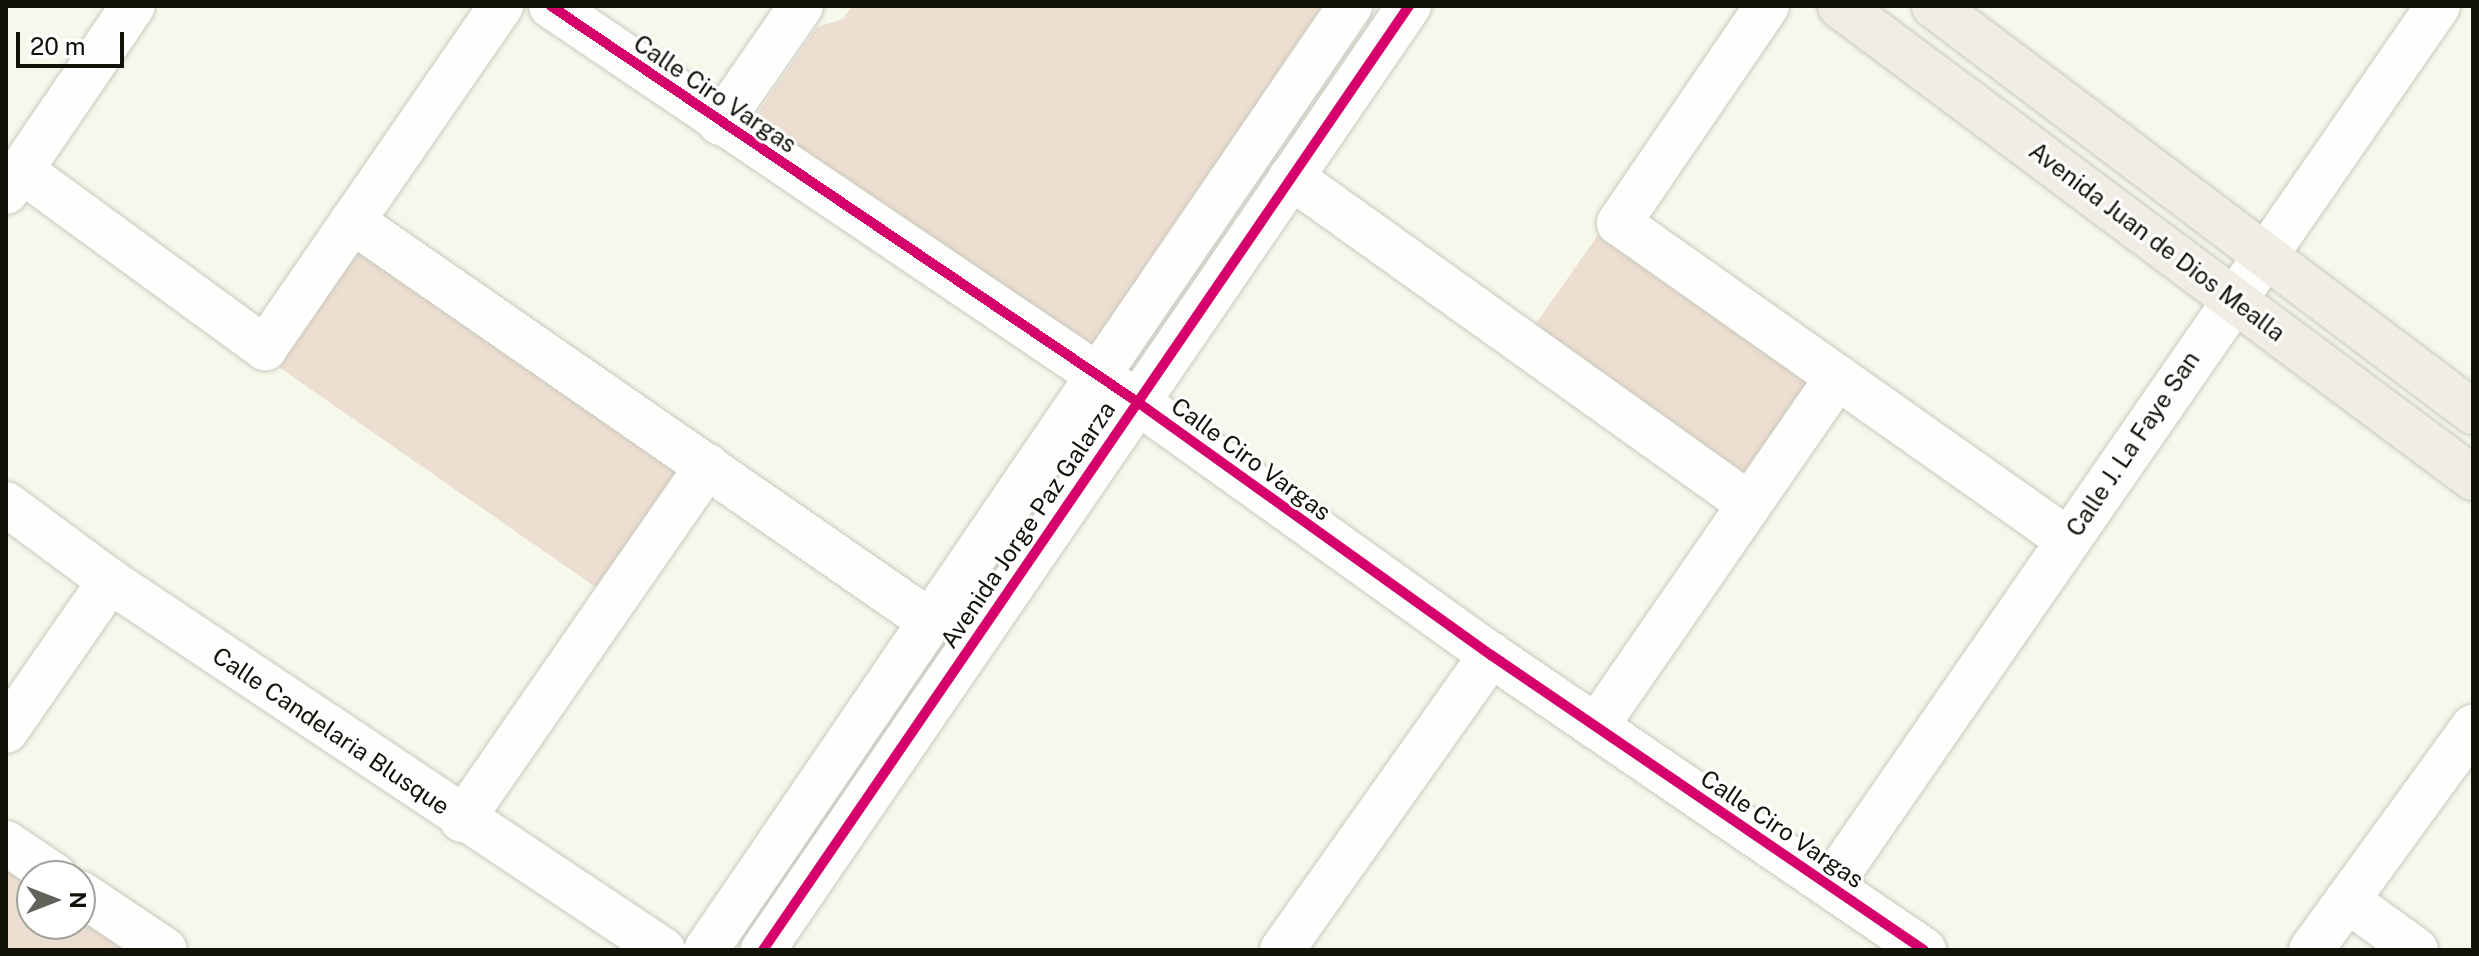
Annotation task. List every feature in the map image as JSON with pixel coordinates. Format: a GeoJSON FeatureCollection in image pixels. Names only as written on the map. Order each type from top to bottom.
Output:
{"type":"FeatureCollection","features":[{"type":"Feature","properties":{"kind":"main road","name":"Avenida Juan de Dios Mealla"},"geometry":{"type":"LineString","coordinates":[[1840,6],[2473,478]]}},
{"type":"Feature","properties":{"kind":"main road"},"geometry":{"type":"LineString","coordinates":[[1937,7],[2473,412]]}},
{"type":"Feature","properties":{"kind":"street"},"geometry":{"type":"LineString","coordinates":[[133,6],[14,181],[265,348],[501,6]]}},
{"type":"Feature","properties":{"kind":"street","name":"Calle Ciro Vargas"},"geometry":{"type":"LineString","coordinates":[[551,6],[720,123],[1099,375],[1491,655],[1924,950]]}},
{"type":"Feature","properties":{"kind":"street"},"geometry":{"type":"LineString","coordinates":[[720,123],[801,6]]}},
{"type":"Feature","properties":{"kind":"street","name":"Avenida Jorge Paz Galarza"},"geometry":{"type":"LineString","coordinates":[[706,950],[1350,6]]}},
{"type":"Feature","properties":{"kind":"street","name":"Avenida Jorge Paz Galarza"},"geometry":{"type":"LineString","coordinates":[[763,950],[1409,6]]}},
{"type":"Feature","properties":{"kind":"street"},"geometry":{"type":"LineString","coordinates":[[1767,6],[1619,223],[2068,540]]}},
{"type":"Feature","properties":{"kind":"street","name":"Calle J. La Faye San"},"geometry":{"type":"LineString","coordinates":[[1831,884],[2232,298],[2438,6]]}},
{"type":"Feature","properties":{"kind":"street"},"geometry":{"type":"LineString","coordinates":[[1291,177],[1749,504]]}},
{"type":"Feature","properties":{"kind":"street"},"geometry":{"type":"LineString","coordinates":[[352,221],[931,622]]}},
{"type":"Feature","properties":{"kind":"street"},"geometry":{"type":"LineString","coordinates":[[1596,727],[1837,377]]}},
{"type":"Feature","properties":{"kind":"street"},"geometry":{"type":"LineString","coordinates":[[462,820],[707,466]]}},
{"type":"Feature","properties":{"kind":"street","name":"Calle Candelaria Blusque"},"geometry":{"type":"LineString","coordinates":[[6,504],[110,581],[462,820],[663,950]]}},
{"type":"Feature","properties":{"kind":"street"},"geometry":{"type":"LineString","coordinates":[[6,731],[110,581]]}},
{"type":"Feature","properties":{"kind":"street"},"geometry":{"type":"LineString","coordinates":[[1282,950],[1491,655]]}},
{"type":"Feature","properties":{"kind":"street"},"geometry":{"type":"LineString","coordinates":[[2311,950],[2473,727]]}},
{"type":"Feature","properties":{"kind":"street"},"geometry":{"type":"LineString","coordinates":[[6,843],[31,860]]}},
{"type":"Feature","properties":{"kind":"street"},"geometry":{"type":"LineString","coordinates":[[2347,900],[2416,950]]}},
{"type":"Feature","properties":{"kind":"street"},"geometry":{"type":"LineString","coordinates":[[96,904],[165,950]]}},
{"type":"Feature","properties":{"kind":"shaded area"},"geometry":{"type":"Polygon","coordinates":[[[852,6],[1342,6],[1094,363],[753,144],[755,117],[817,27],[843,19],[852,6]]]}},
{"type":"Feature","properties":{"kind":"shaded area"},"geometry":{"type":"Polygon","coordinates":[[[1603,228],[1820,381],[1731,504],[1518,349],[1603,228]]]}},
{"type":"Feature","properties":{"kind":"shaded area"},"geometry":{"type":"Polygon","coordinates":[[[354,245],[681,472],[600,590],[273,363],[354,245]]]}},
{"type":"Feature","properties":{"kind":"shaded area"},"geometry":{"type":"Polygon","coordinates":[[[6,858],[16,865],[16,940],[96,940],[96,921],[138,950],[6,950],[6,858]]]}},
{"type":"Feature","properties":{"kind":"cycle path"},"geometry":{"type":"LineString","coordinates":[[551,6],[1136,401],[1491,655],[1924,950]]}},
{"type":"Feature","properties":{"kind":"cycle path"},"geometry":{"type":"LineString","coordinates":[[763,950],[1409,6]]}}]}
